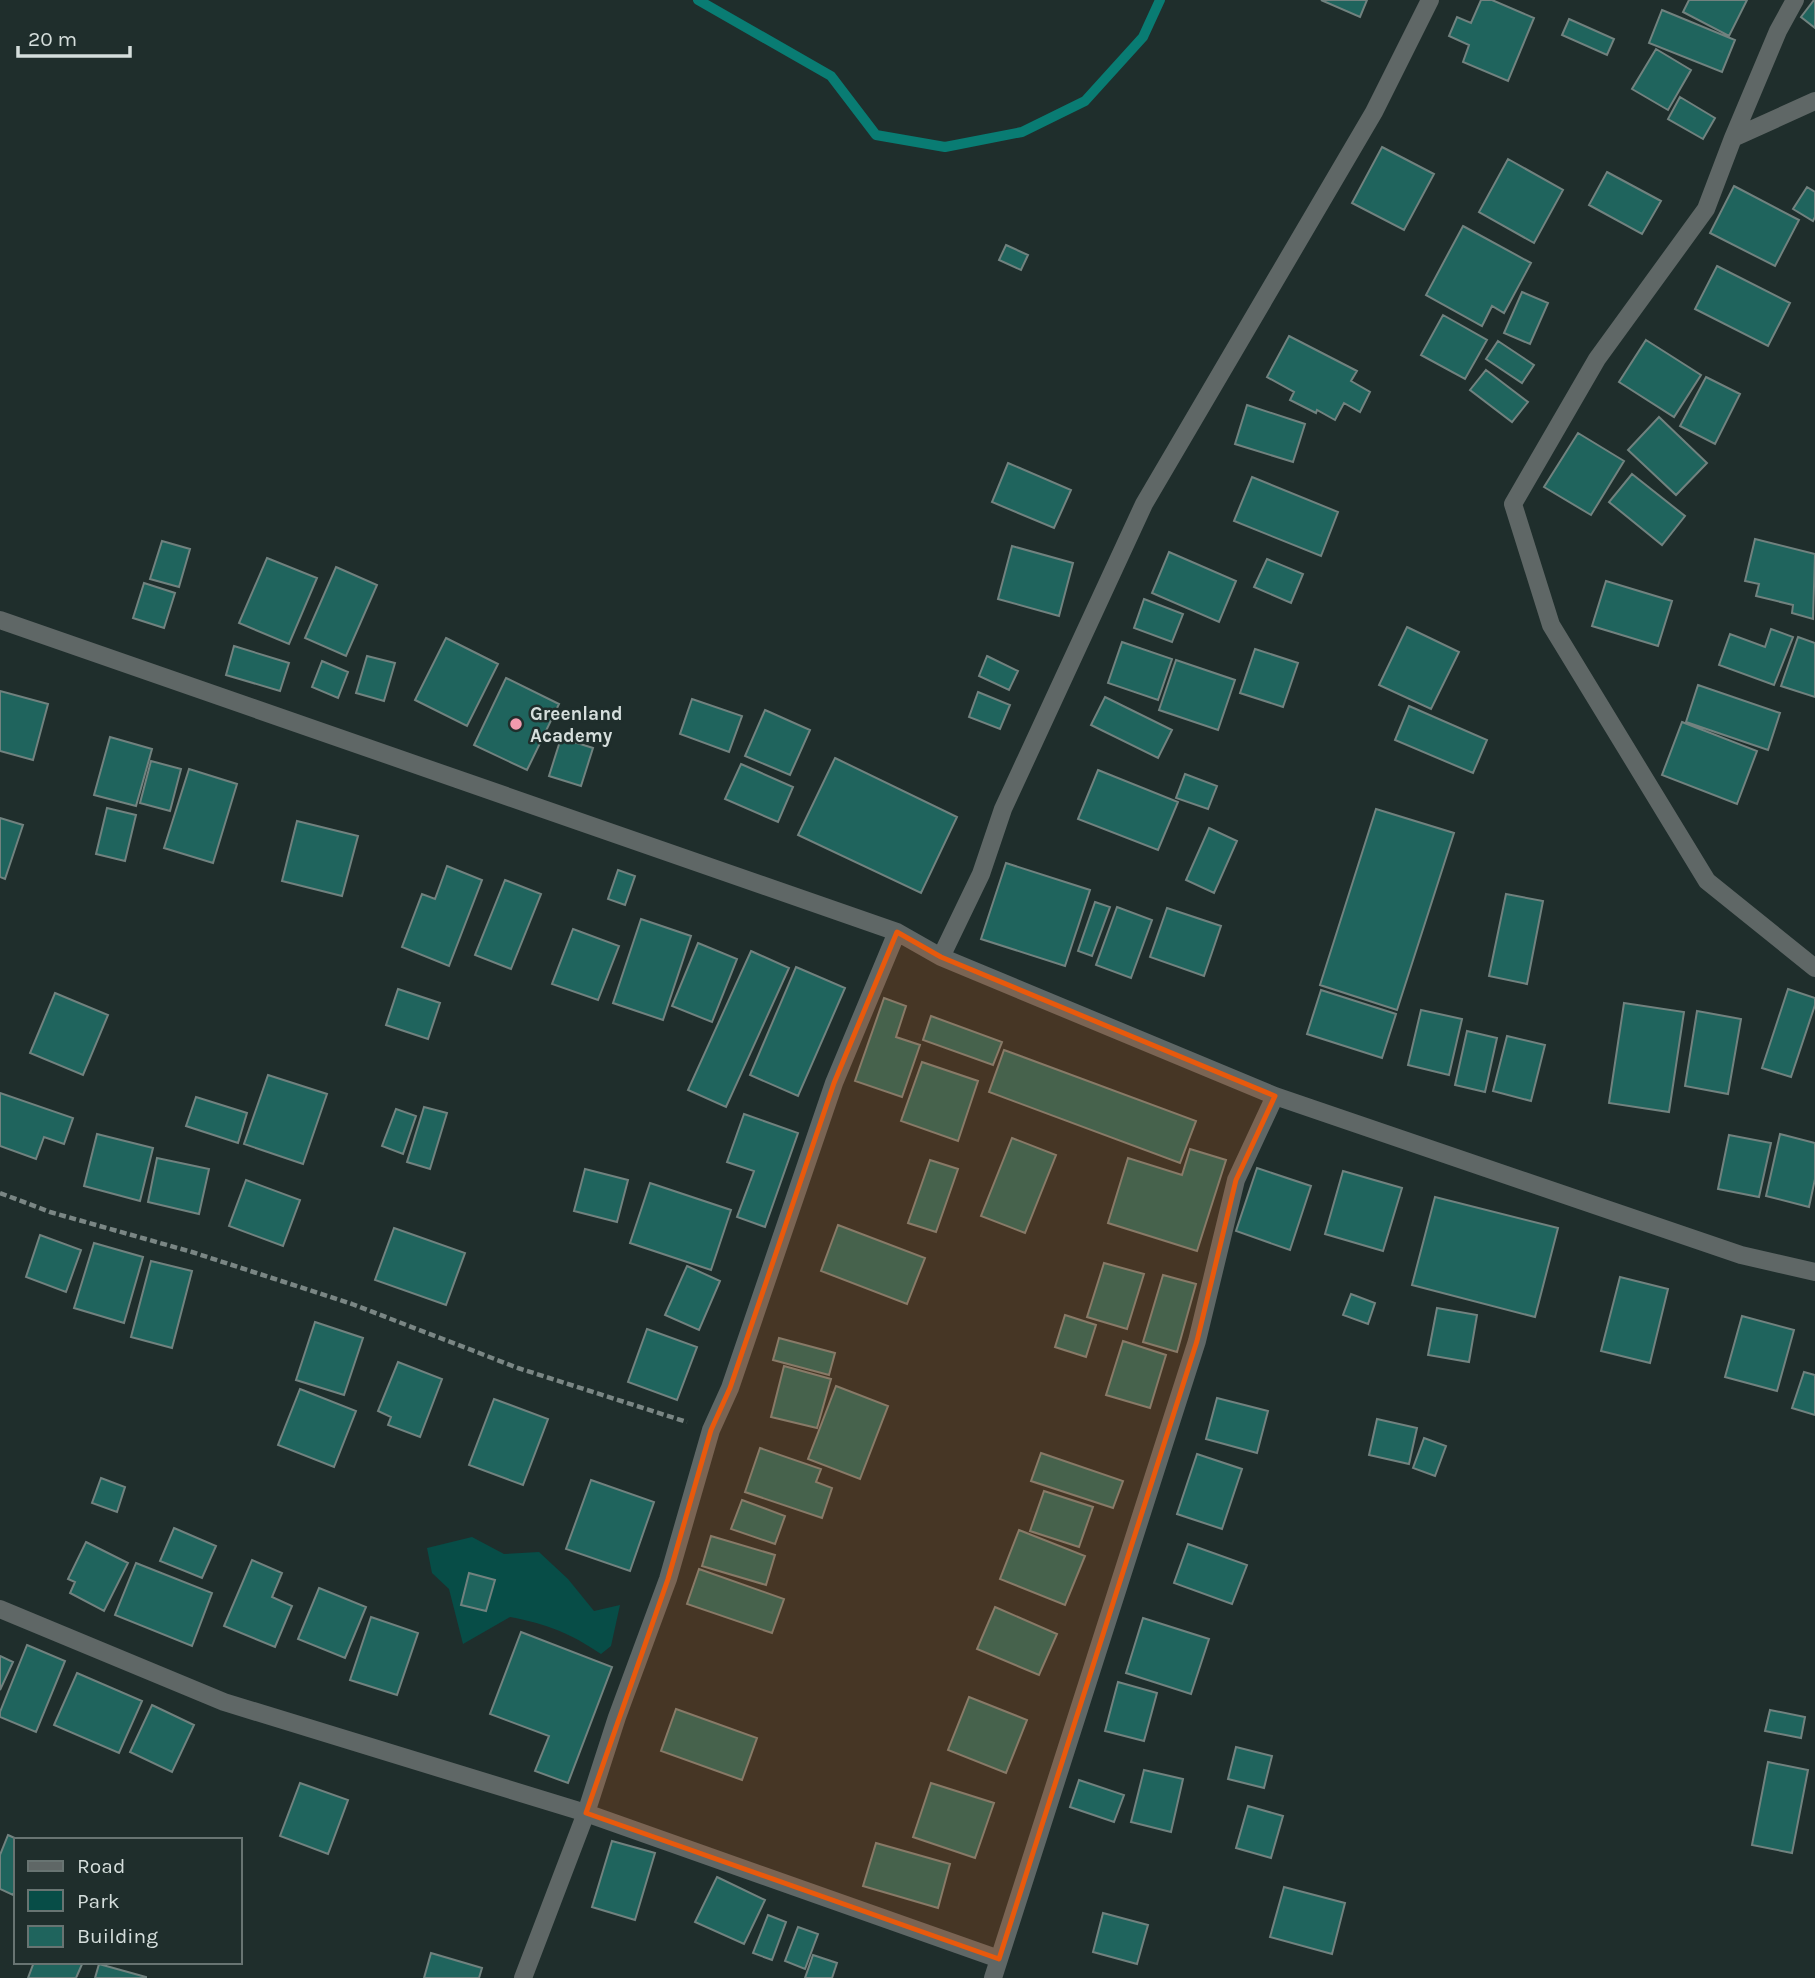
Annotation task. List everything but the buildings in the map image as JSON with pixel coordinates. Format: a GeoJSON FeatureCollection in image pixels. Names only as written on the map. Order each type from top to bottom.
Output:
{"type":"FeatureCollection","features":[{"type":"Feature","properties":{"kind":"street"},"geometry":{"type":"LineString","coordinates":[[941,957],[981,874],[1008,798],[1144,503],[1374,112],[1430,0]]}},
{"type":"Feature","properties":{"kind":"street"},"geometry":{"type":"LineString","coordinates":[[1795,0],[1778,32],[1706,209],[1597,359],[1513,505],[1551,625],[1707,881],[1815,968]]}},
{"type":"Feature","properties":{"kind":"street"},"geometry":{"type":"LineString","coordinates":[[1733,138],[1815,101]]}},
{"type":"Feature","properties":{"kind":"street"},"geometry":{"type":"LineString","coordinates":[[0,620],[897,932],[941,957],[1275,1096],[1741,1255],[1815,1272]]}},
{"type":"Feature","properties":{"kind":"street"},"geometry":{"type":"LineString","coordinates":[[523,1978],[586,1813],[617,1717],[668,1579],[711,1430],[730,1388],[834,1083],[897,932]]}},
{"type":"Feature","properties":{"kind":"street"},"geometry":{"type":"LineString","coordinates":[[993,1978],[1197,1341],[1236,1180],[1275,1096]]}},
{"type":"Feature","properties":{"kind":"street"},"geometry":{"type":"LineString","coordinates":[[0,1609],[224,1702],[586,1813],[999,1959]]}},
{"type":"Feature","properties":{"kind":"path"},"geometry":{"type":"LineString","coordinates":[[0,1193],[50,1212],[192,1252],[352,1304],[518,1368],[711,1430]]}},
{"type":"Feature","properties":{"kind":"highlighted area"},"geometry":{"type":"Polygon","coordinates":[[[897,932],[941,957],[1275,1096],[1236,1180],[1197,1341],[999,1959],[586,1813],[668,1579],[711,1430],[730,1388],[834,1083],[897,932]]]}},
{"type":"Feature","properties":{"kind":"green space"},"geometry":{"type":"Polygon","coordinates":[[[472,1537],[504,1554],[539,1552],[568,1579],[594,1611],[620,1605],[611,1646],[601,1654],[558,1630],[510,1617],[463,1644],[449,1589],[432,1573],[427,1548],[472,1537]]]}},
{"type":"Feature","properties":{"kind":"waterway"},"geometry":{"type":"LineString","coordinates":[[698,0],[831,76],[876,135],[945,147],[1022,132],[1085,101],[1143,37],[1160,0]]}},
{"type":"Feature","properties":{"kind":"place","name":"Greenland Academy"},"geometry":{"type":"Point","coordinates":[516,724]}}]}
